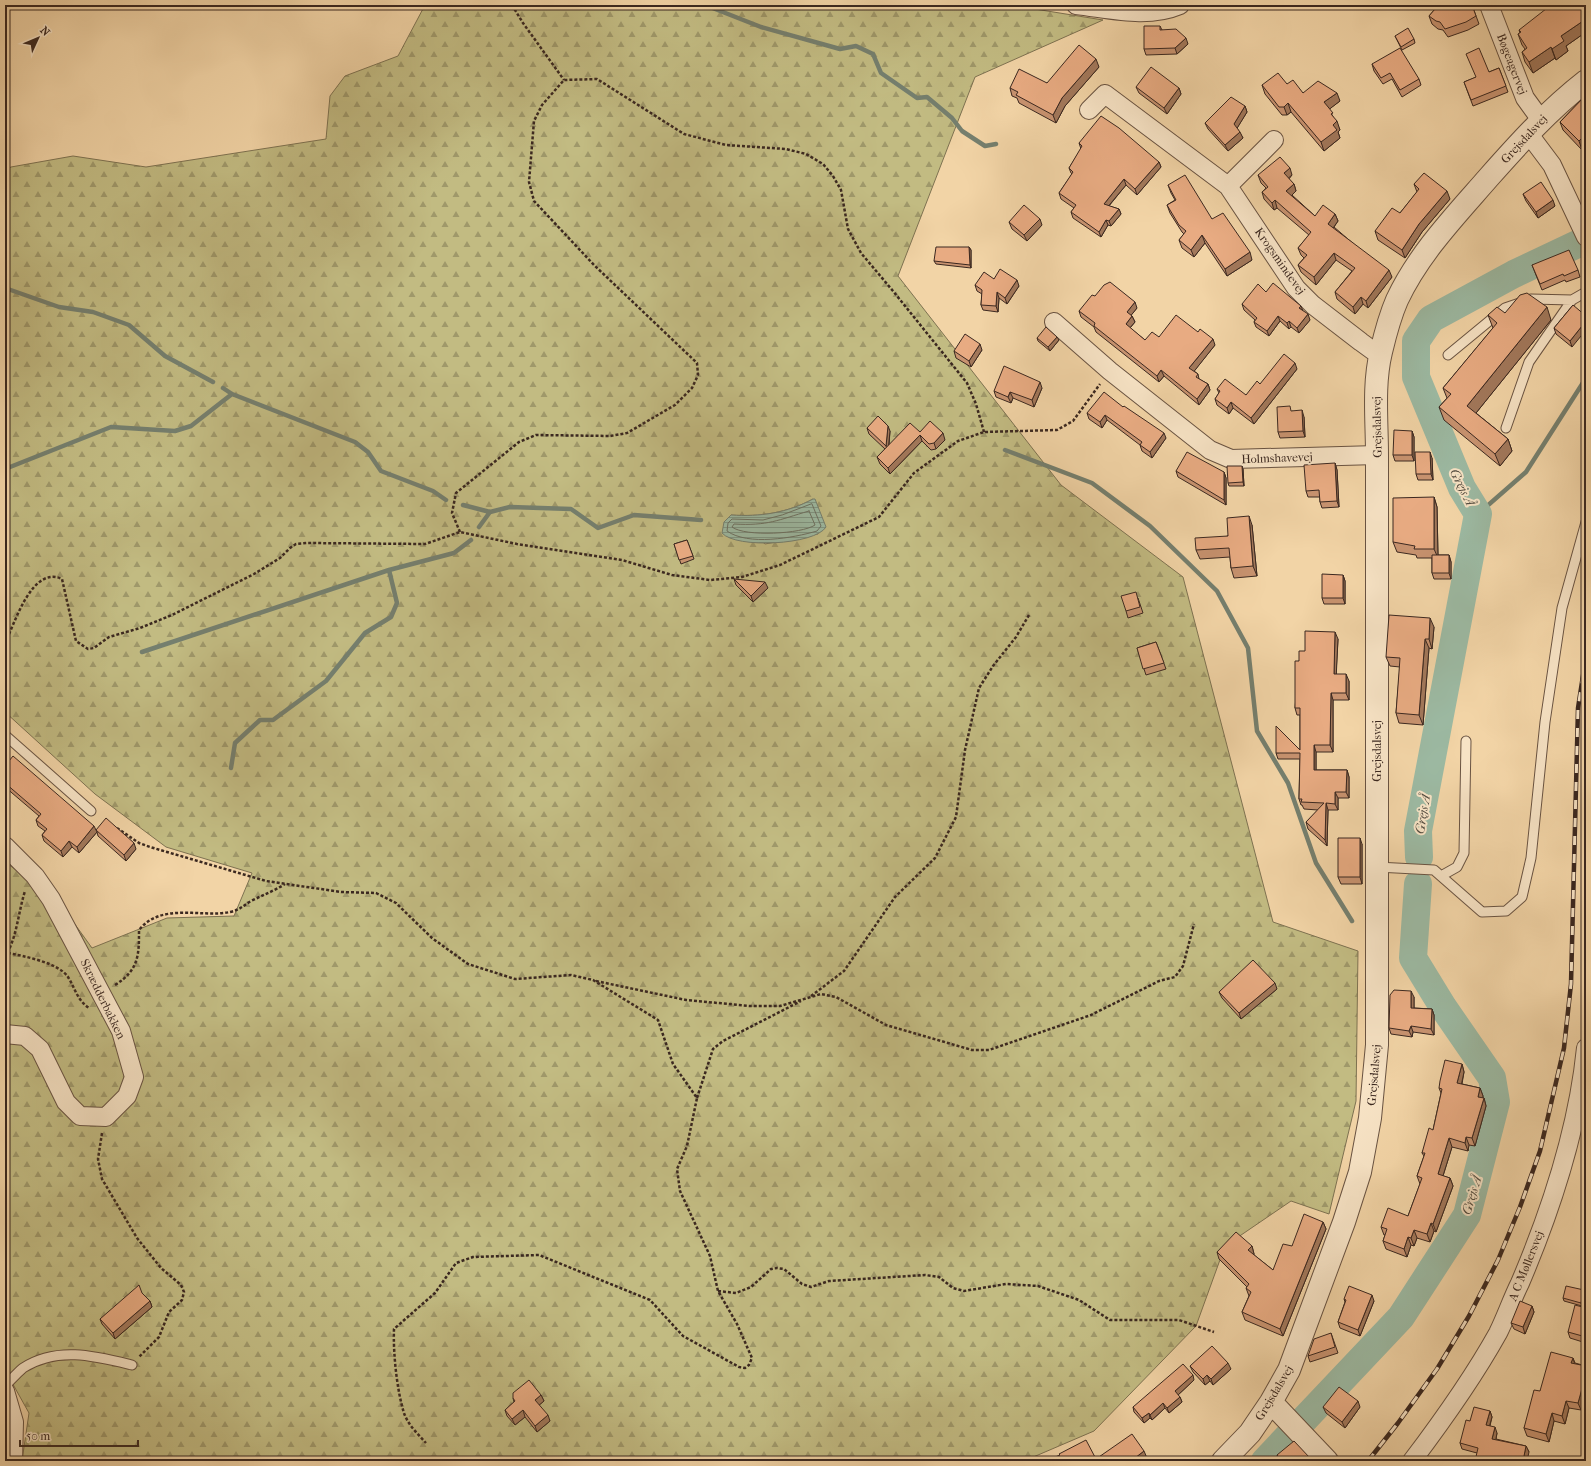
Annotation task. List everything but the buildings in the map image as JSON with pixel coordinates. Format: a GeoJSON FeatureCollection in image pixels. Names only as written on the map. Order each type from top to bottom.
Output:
{"type":"FeatureCollection","features":[{"type":"Feature","properties":{"kind":"street"},"geometry":{"type":"LineString","coordinates":[[1076,5],[1146,13],[1168,10],[1180,5]]}},
{"type":"Feature","properties":{"kind":"street","name":"Bøgeagervej"},"geometry":{"type":"LineString","coordinates":[[1489,5],[1525,98],[1534,127],[1583,230]]}},
{"type":"Feature","properties":{"kind":"street","name":"Grejsdalsvej"},"geometry":{"type":"LineString","coordinates":[[1223,1461],[1250,1433],[1278,1410],[1289,1370],[1344,1222],[1360,1172],[1370,1118],[1377,1046],[1376,382],[1380,353],[1397,301],[1417,264],[1443,229],[1534,127],[1566,96],[1586,81]]}},
{"type":"Feature","properties":{"kind":"street","name":"Krogsmindevej"},"geometry":{"type":"LineString","coordinates":[[1089,110],[1105,94],[1228,186],[1296,288],[1313,305],[1372,350],[1380,353]]}},
{"type":"Feature","properties":{"kind":"street"},"geometry":{"type":"LineString","coordinates":[[1228,186],[1274,140]]}},
{"type":"Feature","properties":{"kind":"street","name":"Holmshavevej"},"geometry":{"type":"LineString","coordinates":[[1054,322],[1110,371],[1210,450],[1231,459],[1377,455]]}},
{"type":"Feature","properties":{"kind":"street","name":"Skrædderbakken"},"geometry":{"type":"LineString","coordinates":[[5,846],[35,876],[51,899],[121,1031],[134,1077],[127,1096],[106,1117]]}},
{"type":"Feature","properties":{"kind":"street"},"geometry":{"type":"LineString","coordinates":[[5,1034],[25,1036],[40,1048],[66,1102],[80,1116],[106,1117]]}},
{"type":"Feature","properties":{"kind":"street","name":"A C Møllersvej"},"geometry":{"type":"LineString","coordinates":[[1412,1461],[1450,1410],[1498,1332],[1530,1258],[1555,1190],[1582,1085],[1586,1048]]}},
{"type":"Feature","properties":{"kind":"street"},"geometry":{"type":"LineString","coordinates":[[5,1391],[14,1422],[13,1461]]}},
{"type":"Feature","properties":{"kind":"street"},"geometry":{"type":"LineString","coordinates":[[1278,1410],[1327,1461]]}},
{"type":"Feature","properties":{"kind":"lane"},"geometry":{"type":"LineString","coordinates":[[1506,428],[1529,362],[1572,300],[1586,292]]}},
{"type":"Feature","properties":{"kind":"lane"},"geometry":{"type":"LineString","coordinates":[[1448,355],[1505,308],[1531,299],[1572,300]]}},
{"type":"Feature","properties":{"kind":"lane"},"geometry":{"type":"LineString","coordinates":[[1377,867],[1434,870],[1482,912],[1506,911],[1522,897],[1531,858],[1545,722],[1562,608],[1586,522]]}},
{"type":"Feature","properties":{"kind":"lane"},"geometry":{"type":"LineString","coordinates":[[5,735],[91,811]]}},
{"type":"Feature","properties":{"kind":"lane"},"geometry":{"type":"LineString","coordinates":[[1441,876],[1457,867],[1464,853],[1466,741]]}},
{"type":"Feature","properties":{"kind":"lane"},"geometry":{"type":"LineString","coordinates":[[5,1386],[23,1369],[50,1356],[90,1355],[132,1365]]}},
{"type":"Feature","properties":{"kind":"path"},"geometry":{"type":"LineString","coordinates":[[512,5],[523,23],[564,80]]}},
{"type":"Feature","properties":{"kind":"path"},"geometry":{"type":"LineString","coordinates":[[460,532],[452,513],[456,493],[519,442],[536,435],[610,436],[627,433],[675,405],[692,388],[698,375],[697,364],[594,265],[534,201],[529,182],[534,121],[542,104],[564,80],[597,79],[684,134],[726,145],[786,149],[806,154],[822,164],[833,176],[841,190],[848,229],[861,253],[967,383],[976,404],[984,432]]}},
{"type":"Feature","properties":{"kind":"path"},"geometry":{"type":"LineString","coordinates":[[5,643],[30,590],[41,580],[50,576],[57,576],[62,579],[76,641],[82,647],[88,649],[94,648],[109,637],[140,628],[172,615],[254,574],[280,558],[296,544],[378,542],[424,544],[460,532],[518,544],[622,560],[672,576],[710,580],[742,577],[780,565],[879,517],[914,473],[958,441],[984,432],[1057,430],[1073,421],[1110,371]]}},
{"type":"Feature","properties":{"kind":"path"},"geometry":{"type":"LineString","coordinates":[[426,1443],[413,1429],[404,1414],[393,1348],[394,1329],[435,1293],[456,1262],[473,1257],[539,1255],[650,1300],[683,1336],[731,1364],[745,1368],[749,1365],[752,1358],[737,1324],[718,1291],[710,1256],[680,1191],[677,1169],[688,1146],[698,1098],[713,1049],[723,1041],[809,997],[844,971],[895,898],[935,858],[956,817],[965,750],[979,688],[993,666],[1016,637],[1029,615]]}},
{"type":"Feature","properties":{"kind":"path"},"geometry":{"type":"LineString","coordinates":[[115,827],[139,843],[150,847],[266,881],[341,892],[376,893],[396,903],[432,938],[468,964],[515,980],[571,975],[686,1000],[750,1006],[780,1006],[822,994],[836,997],[886,1025],[972,1050],[989,1050],[1091,1016],[1159,980],[1175,977],[1183,966],[1194,924]]}},
{"type":"Feature","properties":{"kind":"path"},"geometry":{"type":"LineString","coordinates":[[5,957],[13,941],[20,907],[27,884]]}},
{"type":"Feature","properties":{"kind":"path"},"geometry":{"type":"LineString","coordinates":[[102,994],[119,983],[133,969],[140,951],[139,930],[147,923],[159,916],[175,913],[228,913],[242,908],[252,900],[273,892],[284,884]]}},
{"type":"Feature","properties":{"kind":"path"},"geometry":{"type":"LineString","coordinates":[[8,953],[59,968],[65,972],[76,995],[87,1006],[100,1013],[111,1011]]}},
{"type":"Feature","properties":{"kind":"path"},"geometry":{"type":"LineString","coordinates":[[593,980],[658,1020],[673,1064],[698,1098]]}},
{"type":"Feature","properties":{"kind":"path"},"geometry":{"type":"LineString","coordinates":[[106,1117],[98,1159],[102,1179],[137,1238],[161,1268],[181,1284],[184,1292],[182,1300],[169,1312],[159,1337],[132,1365]]}},
{"type":"Feature","properties":{"kind":"path"},"geometry":{"type":"LineString","coordinates":[[718,1291],[736,1293],[751,1287],[771,1269],[777,1268],[784,1269],[802,1284],[812,1287],[829,1281],[925,1275],[939,1277],[953,1288],[964,1291],[1006,1284],[1038,1286],[1079,1300],[1110,1320],[1179,1320],[1214,1332]]}},
{"type":"Feature","properties":{"kind":"green space"},"geometry":{"type":"Polygon","coordinates":[[[425,5],[1010,5],[1103,20],[975,77],[898,276],[1061,485],[1183,577],[1273,922],[1358,951],[1356,1101],[1329,1214],[1291,1201],[1225,1246],[1196,1326],[1094,1431],[1024,1461],[22,1461],[29,1413],[5,1370],[5,862],[56,898],[92,948],[167,918],[234,916],[252,873],[166,847],[95,794],[5,712],[5,170],[11,167],[73,156],[146,167],[326,139],[330,96],[345,76],[398,56],[425,5]],[[813,499],[793,508],[763,515],[731,515],[765,544],[818,534],[813,499]]]}},
{"type":"Feature","properties":{"kind":"water"},"geometry":{"type":"Polygon","coordinates":[[[815,499],[826,527],[819,533],[807,538],[775,543],[758,543],[730,538],[722,533],[724,522],[731,515],[763,515],[793,508],[815,499]]]}},
{"type":"Feature","properties":{"kind":"waterway"},"geometry":{"type":"LineString","coordinates":[[705,5],[761,27],[840,49],[856,46],[873,54],[881,73],[917,98],[927,97],[952,118],[962,131],[985,146],[996,144]]}},
{"type":"Feature","properties":{"kind":"waterway","name":"Grejs Å"},"geometry":{"type":"LineString","coordinates":[[1419,857],[1418,831],[1478,514],[1462,488],[1416,377],[1416,341],[1431,319],[1514,274],[1586,240]]}},
{"type":"Feature","properties":{"kind":"waterway"},"geometry":{"type":"LineString","coordinates":[[5,288],[59,307],[93,312],[129,325],[165,356],[213,382]]}},
{"type":"Feature","properties":{"kind":"waterway"},"geometry":{"type":"LineString","coordinates":[[1478,514],[1526,472],[1586,378]]}},
{"type":"Feature","properties":{"kind":"waterway"},"geometry":{"type":"LineString","coordinates":[[223,388],[232,394],[355,442],[368,452],[381,471],[433,491],[446,500]]}},
{"type":"Feature","properties":{"kind":"waterway"},"geometry":{"type":"LineString","coordinates":[[5,469],[111,427],[175,431],[191,426],[232,394]]}},
{"type":"Feature","properties":{"kind":"waterway"},"geometry":{"type":"LineString","coordinates":[[1005,450],[1092,483],[1150,526],[1217,591],[1248,648],[1257,731],[1288,783],[1316,863],[1352,921]]}},
{"type":"Feature","properties":{"kind":"waterway"},"geometry":{"type":"LineString","coordinates":[[463,505],[490,512],[510,507],[571,509],[598,528],[634,515],[701,520]]}},
{"type":"Feature","properties":{"kind":"waterway"},"geometry":{"type":"LineString","coordinates":[[479,527],[490,512]]}},
{"type":"Feature","properties":{"kind":"waterway"},"geometry":{"type":"LineString","coordinates":[[231,768],[235,743],[260,720],[273,720],[326,681],[365,633],[391,617],[397,603],[389,570],[454,553],[471,540]]}},
{"type":"Feature","properties":{"kind":"waterway"},"geometry":{"type":"LineString","coordinates":[[142,652],[389,570]]}},
{"type":"Feature","properties":{"kind":"waterway","name":"Grejs Å"},"geometry":{"type":"LineString","coordinates":[[1265,1461],[1401,1317],[1467,1215],[1496,1102],[1492,1078],[1443,1007],[1413,958],[1418,884]]}},
{"type":"Feature","properties":{"kind":"railway"},"geometry":{"type":"LineString","coordinates":[[1368,1461],[1398,1423],[1437,1369],[1469,1316],[1498,1260],[1520,1207],[1540,1151],[1564,1048],[1571,984],[1578,708],[1586,656]]}}]}
